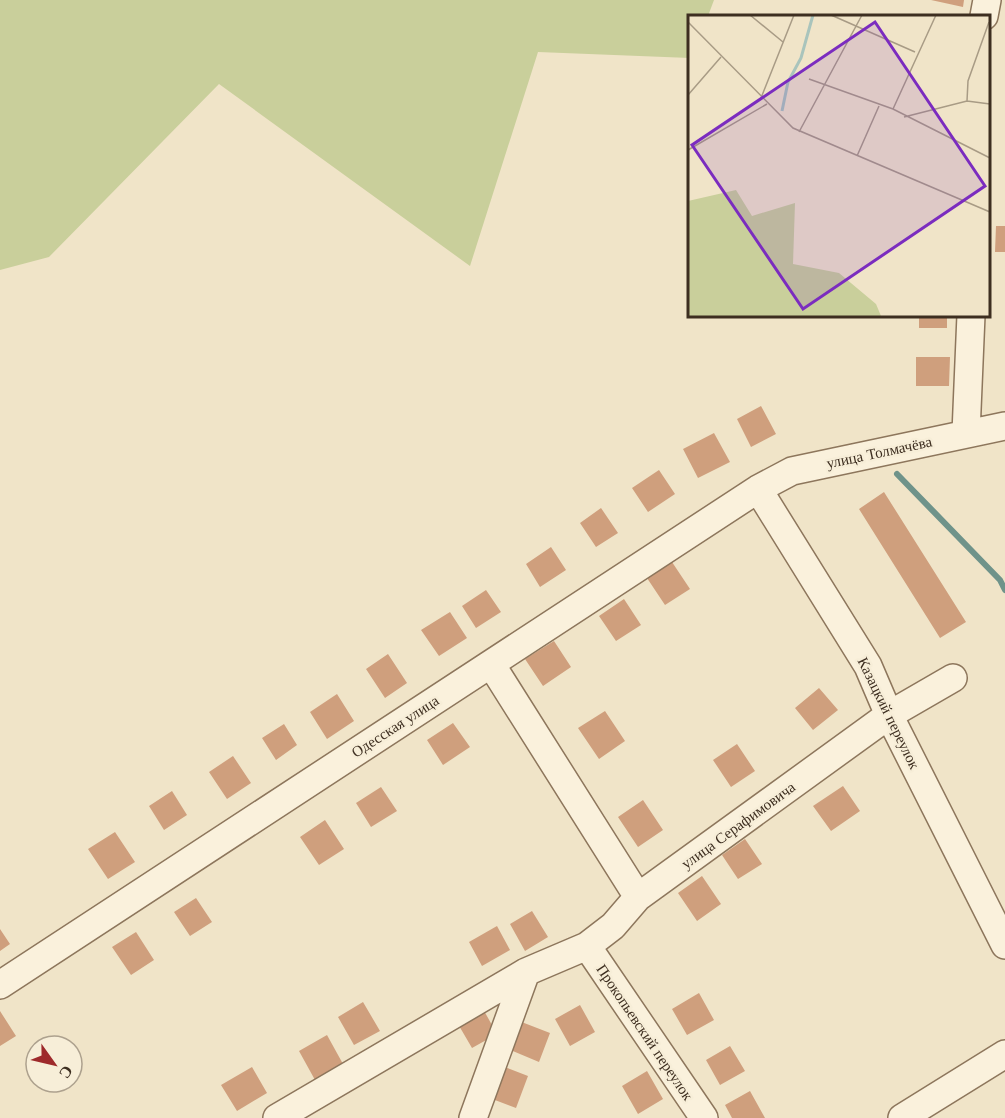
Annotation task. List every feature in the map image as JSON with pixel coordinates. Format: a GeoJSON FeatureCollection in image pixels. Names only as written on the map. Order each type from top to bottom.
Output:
{"type":"FeatureCollection","features":[{"type":"Feature","properties":{"kind":"street"},"geometry":{"type":"LineString","coordinates":[[984,15],[987,0]]}},
{"type":"Feature","properties":{"kind":"street"},"geometry":{"type":"LineString","coordinates":[[966,434],[972,316]]}},
{"type":"Feature","properties":{"kind":"street","name":"улица Толмачёва"},"geometry":{"type":"LineString","coordinates":[[792,471],[1005,426]]}},
{"type":"Feature","properties":{"kind":"street","name":"Одесская улица"},"geometry":{"type":"LineString","coordinates":[[0,985],[758,489],[792,471]]}},
{"type":"Feature","properties":{"kind":"street","name":"Казацкий переулок"},"geometry":{"type":"LineString","coordinates":[[758,489],[868,666],[889,716],[1005,945]]}},
{"type":"Feature","properties":{"kind":"street"},"geometry":{"type":"LineString","coordinates":[[491,664],[638,897]]}},
{"type":"Feature","properties":{"kind":"street","name":"улица Серафимовича"},"geometry":{"type":"LineString","coordinates":[[277,1118],[526,972],[587,946],[613,926],[638,897],[889,716],[953,678]]}},
{"type":"Feature","properties":{"kind":"street","name":"Прокопьевский переулок"},"geometry":{"type":"LineString","coordinates":[[587,946],[704,1118]]}},
{"type":"Feature","properties":{"kind":"street"},"geometry":{"type":"LineString","coordinates":[[473,1118],[526,972]]}},
{"type":"Feature","properties":{"kind":"street"},"geometry":{"type":"LineString","coordinates":[[902,1118],[1005,1054]]}},
{"type":"Feature","properties":{"kind":"green space"},"geometry":{"type":"Polygon","coordinates":[[[0,0],[714,0],[708,15],[688,15],[688,58],[538,52],[470,266],[219,84],[49,257],[0,270],[0,0]]]}},
{"type":"Feature","properties":{"kind":"building"},"geometry":{"type":"Polygon","coordinates":[[[931,0],[964,0],[963,7],[931,0]]]}},
{"type":"Feature","properties":{"kind":"building"},"geometry":{"type":"Polygon","coordinates":[[[996,226],[1005,226],[1005,252],[995,252],[996,226]]]}},
{"type":"Feature","properties":{"kind":"building"},"geometry":{"type":"Polygon","coordinates":[[[919,316],[947,316],[947,328],[919,328],[919,316]]]}},
{"type":"Feature","properties":{"kind":"building"},"geometry":{"type":"Polygon","coordinates":[[[916,357],[950,357],[949,386],[916,386],[916,357]]]}},
{"type":"Feature","properties":{"kind":"building"},"geometry":{"type":"Polygon","coordinates":[[[761,406],[776,434],[751,447],[737,419],[761,406]]]}},
{"type":"Feature","properties":{"kind":"building"},"geometry":{"type":"Polygon","coordinates":[[[714,433],[730,462],[698,478],[683,449],[714,433]]]}},
{"type":"Feature","properties":{"kind":"building"},"geometry":{"type":"Polygon","coordinates":[[[659,470],[675,494],[648,512],[632,488],[659,470]]]}},
{"type":"Feature","properties":{"kind":"building"},"geometry":{"type":"Polygon","coordinates":[[[884,492],[966,622],[940,638],[859,509],[884,492]]]}},
{"type":"Feature","properties":{"kind":"building"},"geometry":{"type":"Polygon","coordinates":[[[601,508],[618,533],[596,547],[580,523],[601,508]]]}},
{"type":"Feature","properties":{"kind":"building"},"geometry":{"type":"Polygon","coordinates":[[[551,547],[566,570],[540,587],[526,564],[551,547]]]}},
{"type":"Feature","properties":{"kind":"building"},"geometry":{"type":"Polygon","coordinates":[[[670,559],[690,589],[665,605],[645,575],[670,559]]]}},
{"type":"Feature","properties":{"kind":"building"},"geometry":{"type":"Polygon","coordinates":[[[486,590],[501,612],[476,628],[462,606],[486,590]]]}},
{"type":"Feature","properties":{"kind":"building"},"geometry":{"type":"Polygon","coordinates":[[[624,599],[641,625],[616,641],[599,616],[624,599]]]}},
{"type":"Feature","properties":{"kind":"building"},"geometry":{"type":"Polygon","coordinates":[[[450,612],[467,638],[439,656],[421,630],[450,612]]]}},
{"type":"Feature","properties":{"kind":"building"},"geometry":{"type":"Polygon","coordinates":[[[554,641],[571,667],[543,686],[525,659],[554,641]]]}},
{"type":"Feature","properties":{"kind":"building"},"geometry":{"type":"Polygon","coordinates":[[[388,654],[407,683],[385,698],[366,669],[388,654]]]}},
{"type":"Feature","properties":{"kind":"building"},"geometry":{"type":"Polygon","coordinates":[[[819,688],[838,710],[813,730],[795,708],[819,688]]]}},
{"type":"Feature","properties":{"kind":"building"},"geometry":{"type":"Polygon","coordinates":[[[337,694],[354,721],[327,739],[310,712],[337,694]]]}},
{"type":"Feature","properties":{"kind":"building"},"geometry":{"type":"Polygon","coordinates":[[[605,711],[625,741],[599,759],[578,728],[605,711]]]}},
{"type":"Feature","properties":{"kind":"building"},"geometry":{"type":"Polygon","coordinates":[[[453,723],[470,747],[443,765],[427,740],[453,723]]]}},
{"type":"Feature","properties":{"kind":"building"},"geometry":{"type":"Polygon","coordinates":[[[284,724],[297,745],[276,760],[262,738],[284,724]]]}},
{"type":"Feature","properties":{"kind":"building"},"geometry":{"type":"Polygon","coordinates":[[[737,744],[755,771],[731,787],[713,760],[737,744]]]}},
{"type":"Feature","properties":{"kind":"building"},"geometry":{"type":"Polygon","coordinates":[[[233,756],[251,783],[227,799],[209,772],[233,756]]]}},
{"type":"Feature","properties":{"kind":"building"},"geometry":{"type":"Polygon","coordinates":[[[843,786],[860,811],[831,831],[813,806],[843,786]]]}},
{"type":"Feature","properties":{"kind":"building"},"geometry":{"type":"Polygon","coordinates":[[[381,787],[397,811],[371,827],[356,803],[381,787]]]}},
{"type":"Feature","properties":{"kind":"building"},"geometry":{"type":"Polygon","coordinates":[[[172,791],[187,815],[164,830],[149,806],[172,791]]]}},
{"type":"Feature","properties":{"kind":"building"},"geometry":{"type":"Polygon","coordinates":[[[643,800],[663,830],[638,847],[618,817],[643,800]]]}},
{"type":"Feature","properties":{"kind":"building"},"geometry":{"type":"Polygon","coordinates":[[[325,820],[344,849],[319,865],[300,837],[325,820]]]}},
{"type":"Feature","properties":{"kind":"building"},"geometry":{"type":"Polygon","coordinates":[[[115,832],[135,862],[108,879],[88,849],[115,832]]]}},
{"type":"Feature","properties":{"kind":"building"},"geometry":{"type":"Polygon","coordinates":[[[745,839],[762,864],[738,879],[722,855],[745,839]]]}},
{"type":"Feature","properties":{"kind":"building"},"geometry":{"type":"Polygon","coordinates":[[[702,876],[721,904],[697,921],[678,893],[702,876]]]}},
{"type":"Feature","properties":{"kind":"building"},"geometry":{"type":"Polygon","coordinates":[[[196,898],[212,922],[190,936],[174,912],[196,898]]]}},
{"type":"Feature","properties":{"kind":"building"},"geometry":{"type":"Polygon","coordinates":[[[532,911],[548,937],[525,951],[510,924],[532,911]]]}},
{"type":"Feature","properties":{"kind":"building"},"geometry":{"type":"Polygon","coordinates":[[[497,926],[510,950],[482,966],[469,942],[497,926]]]}},
{"type":"Feature","properties":{"kind":"building"},"geometry":{"type":"Polygon","coordinates":[[[0,929],[10,944],[0,951],[0,929]]]}},
{"type":"Feature","properties":{"kind":"building"},"geometry":{"type":"Polygon","coordinates":[[[136,932],[154,960],[131,975],[112,947],[136,932]]]}},
{"type":"Feature","properties":{"kind":"building"},"geometry":{"type":"Polygon","coordinates":[[[699,993],[714,1020],[687,1035],[672,1009],[699,993]]]}},
{"type":"Feature","properties":{"kind":"building"},"geometry":{"type":"Polygon","coordinates":[[[363,1002],[380,1031],[354,1045],[338,1017],[363,1002]]]}},
{"type":"Feature","properties":{"kind":"building"},"geometry":{"type":"Polygon","coordinates":[[[580,1005],[595,1032],[570,1046],[555,1019],[580,1005]]]}},
{"type":"Feature","properties":{"kind":"building"},"geometry":{"type":"Polygon","coordinates":[[[483,1009],[497,1034],[472,1048],[458,1024],[483,1009]]]}},
{"type":"Feature","properties":{"kind":"building"},"geometry":{"type":"Polygon","coordinates":[[[0,1011],[16,1036],[0,1046],[0,1011]]]}},
{"type":"Feature","properties":{"kind":"building"},"geometry":{"type":"Polygon","coordinates":[[[519,1021],[550,1033],[539,1062],[508,1049],[519,1021]]]}},
{"type":"Feature","properties":{"kind":"building"},"geometry":{"type":"Polygon","coordinates":[[[327,1035],[343,1064],[315,1080],[299,1051],[327,1035]]]}},
{"type":"Feature","properties":{"kind":"building"},"geometry":{"type":"Polygon","coordinates":[[[730,1046],[745,1071],[720,1085],[706,1060],[730,1046]]]}},
{"type":"Feature","properties":{"kind":"building"},"geometry":{"type":"Polygon","coordinates":[[[500,1065],[528,1076],[516,1108],[487,1097],[500,1065]]]}},
{"type":"Feature","properties":{"kind":"building"},"geometry":{"type":"Polygon","coordinates":[[[252,1067],[267,1093],[237,1111],[221,1085],[252,1067]]]}},
{"type":"Feature","properties":{"kind":"building"},"geometry":{"type":"Polygon","coordinates":[[[647,1071],[663,1099],[638,1114],[622,1086],[647,1071]]]}},
{"type":"Feature","properties":{"kind":"building"},"geometry":{"type":"Polygon","coordinates":[[[750,1091],[765,1118],[732,1118],[725,1105],[750,1091]]]}},
{"type":"Feature","properties":{"kind":"waterway"},"geometry":{"type":"LineString","coordinates":[[897,474],[1000,580],[1005,590]]}}]}
